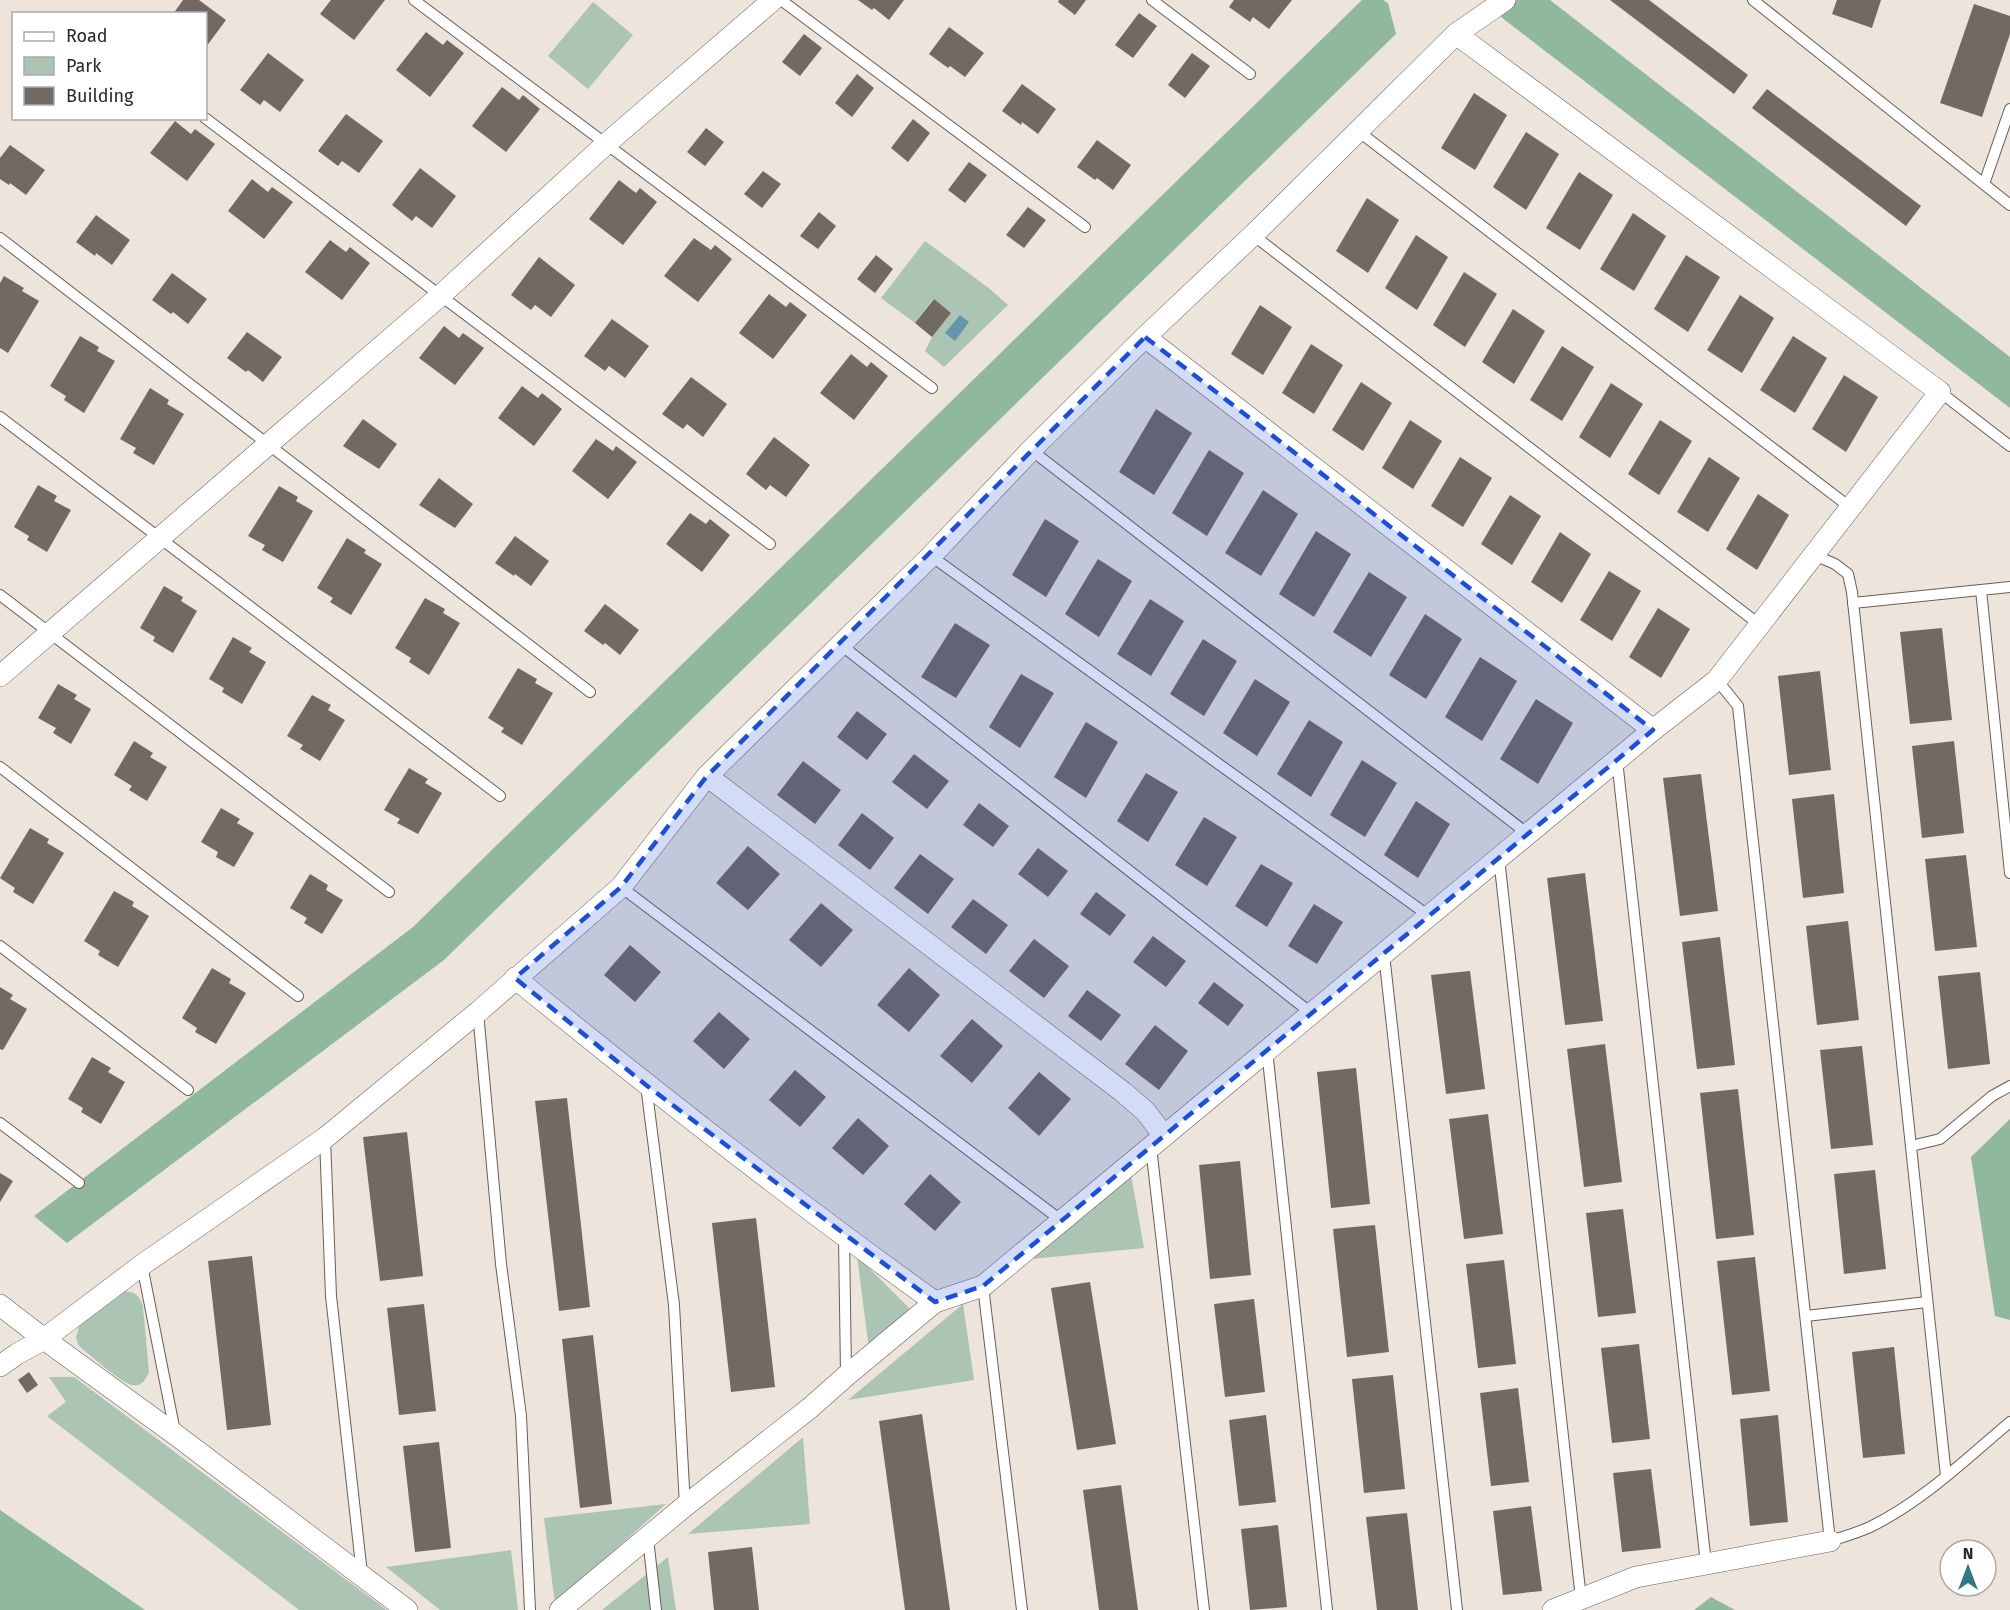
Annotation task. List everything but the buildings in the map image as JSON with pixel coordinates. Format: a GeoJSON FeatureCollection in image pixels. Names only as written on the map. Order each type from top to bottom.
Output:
{"type":"FeatureCollection","features":[{"type":"Feature","properties":{"kind":"street"},"geometry":{"type":"LineString","coordinates":[[0,676],[440,296],[606,144],[773,0]]}},
{"type":"Feature","properties":{"kind":"street"},"geometry":{"type":"LineString","coordinates":[[0,1366],[44,1339],[142,1265],[325,1138],[478,1012],[621,887],[707,776],[931,556],[1031,450],[1456,34],[1505,0]]}},
{"type":"Feature","properties":{"kind":"street"},"geometry":{"type":"LineString","coordinates":[[560,1610],[685,1506],[810,1408],[935,1302],[983,1286],[1653,730],[1717,680],[1940,392],[1456,34]]}},
{"type":"Feature","properties":{"kind":"street"},"geometry":{"type":"LineString","coordinates":[[1145,337],[1653,730]]}},
{"type":"Feature","properties":{"kind":"street"},"geometry":{"type":"LineString","coordinates":[[707,776],[1123,1092],[1146,1112],[1157,1141]]}},
{"type":"Feature","properties":{"kind":"street"},"geometry":{"type":"LineString","coordinates":[[515,978],[646,1085],[844,1236],[935,1302]]}},
{"type":"Feature","properties":{"kind":"street"},"geometry":{"type":"LineString","coordinates":[[0,1305],[176,1434],[407,1610]]}},
{"type":"Feature","properties":{"kind":"street"},"geometry":{"type":"LineString","coordinates":[[1553,1610],[1635,1577],[1830,1541]]}},
{"type":"Feature","properties":{"kind":"lane"},"geometry":{"type":"LineString","coordinates":[[414,0],[932,388]]}},
{"type":"Feature","properties":{"kind":"lane"},"geometry":{"type":"LineString","coordinates":[[782,0],[1085,227]]}},
{"type":"Feature","properties":{"kind":"lane"},"geometry":{"type":"LineString","coordinates":[[1152,0],[1250,74]]}},
{"type":"Feature","properties":{"kind":"lane"},"geometry":{"type":"LineString","coordinates":[[1753,0],[2010,205]]}},
{"type":"Feature","properties":{"kind":"lane"},"geometry":{"type":"LineString","coordinates":[[1984,184],[2010,109]]}},
{"type":"Feature","properties":{"kind":"lane"},"geometry":{"type":"LineString","coordinates":[[207,120],[770,544]]}},
{"type":"Feature","properties":{"kind":"lane"},"geometry":{"type":"LineString","coordinates":[[1358,131],[1851,508]]}},
{"type":"Feature","properties":{"kind":"lane"},"geometry":{"type":"LineString","coordinates":[[1253,235],[1760,625]]}},
{"type":"Feature","properties":{"kind":"lane"},"geometry":{"type":"LineString","coordinates":[[0,238],[590,692]]}},
{"type":"Feature","properties":{"kind":"lane"},"geometry":{"type":"LineString","coordinates":[[1940,392],[2010,446]]}},
{"type":"Feature","properties":{"kind":"lane"},"geometry":{"type":"LineString","coordinates":[[0,417],[500,796]]}},
{"type":"Feature","properties":{"kind":"lane"},"geometry":{"type":"LineString","coordinates":[[1031,450],[1528,834]]}},
{"type":"Feature","properties":{"kind":"lane"},"geometry":{"type":"LineString","coordinates":[[1814,555],[1835,564],[1848,574],[1853,603],[1946,1476]]}},
{"type":"Feature","properties":{"kind":"lane"},"geometry":{"type":"LineString","coordinates":[[931,556],[1429,916]]}},
{"type":"Feature","properties":{"kind":"lane"},"geometry":{"type":"LineString","coordinates":[[1853,603],[2010,587]]}},
{"type":"Feature","properties":{"kind":"lane"},"geometry":{"type":"LineString","coordinates":[[1981,590],[2010,873]]}},
{"type":"Feature","properties":{"kind":"lane"},"geometry":{"type":"LineString","coordinates":[[0,595],[389,892]]}},
{"type":"Feature","properties":{"kind":"lane"},"geometry":{"type":"LineString","coordinates":[[841,645],[1311,1013]]}},
{"type":"Feature","properties":{"kind":"lane"},"geometry":{"type":"LineString","coordinates":[[1717,680],[1738,706],[1830,1541],[1868,1528],[1896,1513],[1946,1476],[2010,1422]]}},
{"type":"Feature","properties":{"kind":"lane"},"geometry":{"type":"LineString","coordinates":[[1617,760],[1706,1564]]}},
{"type":"Feature","properties":{"kind":"lane"},"geometry":{"type":"LineString","coordinates":[[0,767],[298,996]]}},
{"type":"Feature","properties":{"kind":"lane"},"geometry":{"type":"LineString","coordinates":[[1499,858],[1581,1599]]}},
{"type":"Feature","properties":{"kind":"lane"},"geometry":{"type":"LineString","coordinates":[[621,887],[1062,1221]]}},
{"type":"Feature","properties":{"kind":"lane"},"geometry":{"type":"LineString","coordinates":[[0,946],[188,1090]]}},
{"type":"Feature","properties":{"kind":"lane"},"geometry":{"type":"LineString","coordinates":[[1384,954],[1457,1610]]}},
{"type":"Feature","properties":{"kind":"lane"},"geometry":{"type":"LineString","coordinates":[[478,1012],[501,1264],[521,1416],[530,1610]]}},
{"type":"Feature","properties":{"kind":"lane"},"geometry":{"type":"LineString","coordinates":[[1267,1050],[1327,1610]]}},
{"type":"Feature","properties":{"kind":"lane"},"geometry":{"type":"LineString","coordinates":[[646,1085],[674,1305],[685,1506]]}},
{"type":"Feature","properties":{"kind":"lane"},"geometry":{"type":"LineString","coordinates":[[1911,1146],[1940,1139],[1992,1096],[2010,1086]]}},
{"type":"Feature","properties":{"kind":"lane"},"geometry":{"type":"LineString","coordinates":[[0,1123],[79,1183]]}},
{"type":"Feature","properties":{"kind":"lane"},"geometry":{"type":"LineString","coordinates":[[325,1138],[331,1296],[363,1577]]}},
{"type":"Feature","properties":{"kind":"lane"},"geometry":{"type":"LineString","coordinates":[[1157,1141],[1204,1610]]}},
{"type":"Feature","properties":{"kind":"lane"},"geometry":{"type":"LineString","coordinates":[[844,1236],[846,1376]]}},
{"type":"Feature","properties":{"kind":"lane"},"geometry":{"type":"LineString","coordinates":[[142,1265],[176,1434]]}},
{"type":"Feature","properties":{"kind":"lane"},"geometry":{"type":"LineString","coordinates":[[983,1286],[1022,1610]]}},
{"type":"Feature","properties":{"kind":"lane"},"geometry":{"type":"LineString","coordinates":[[1806,1316],[1927,1302]]}},
{"type":"Feature","properties":{"kind":"lane"},"geometry":{"type":"LineString","coordinates":[[648,1538],[656,1610]]}},
{"type":"Feature","properties":{"kind":"highlighted area"},"geometry":{"type":"Polygon","coordinates":[[[1145,337],[1653,730],[983,1286],[935,1302],[646,1085],[515,978],[621,887],[707,776],[1145,337]]]}},
{"type":"Feature","properties":{"kind":"green space"},"geometry":{"type":"Polygon","coordinates":[[[1362,0],[1383,0],[1388,3],[1396,34],[444,960],[67,1243],[34,1216],[413,927],[1362,0]]]}},
{"type":"Feature","properties":{"kind":"green space"},"geometry":{"type":"Polygon","coordinates":[[[1495,0],[1550,0],[2010,357],[2010,408],[1501,17],[1495,0]]]}},
{"type":"Feature","properties":{"kind":"green space"},"geometry":{"type":"Polygon","coordinates":[[[593,2],[633,35],[588,89],[548,56],[593,2]]]}},
{"type":"Feature","properties":{"kind":"green space"},"geometry":{"type":"Polygon","coordinates":[[[925,241],[1008,305],[944,367],[925,351],[932,337],[951,313],[933,299],[915,323],[881,298],[925,241]]]}},
{"type":"Feature","properties":{"kind":"green space"},"geometry":{"type":"Polygon","coordinates":[[[2010,1119],[2010,1320],[1995,1316],[1971,1157],[2010,1119]]]}},
{"type":"Feature","properties":{"kind":"green space"},"geometry":{"type":"Polygon","coordinates":[[[1130,1169],[1144,1248],[1012,1261],[1130,1169]]]}},
{"type":"Feature","properties":{"kind":"green space"},"geometry":{"type":"Polygon","coordinates":[[[857,1256],[921,1320],[871,1365],[857,1256]]]}},
{"type":"Feature","properties":{"kind":"green space"},"geometry":{"type":"Polygon","coordinates":[[[122,1292],[136,1295],[143,1307],[149,1372],[145,1380],[138,1385],[127,1383],[113,1374],[79,1346],[76,1338],[79,1326],[122,1292]]]}},
{"type":"Feature","properties":{"kind":"green space"},"geometry":{"type":"Polygon","coordinates":[[[963,1304],[974,1380],[848,1400],[963,1304]]]}},
{"type":"Feature","properties":{"kind":"green space"},"geometry":{"type":"Polygon","coordinates":[[[49,1377],[74,1377],[387,1610],[299,1610],[47,1416],[66,1402],[49,1377]]]}},
{"type":"Feature","properties":{"kind":"green space"},"geometry":{"type":"Polygon","coordinates":[[[802,1438],[810,1524],[688,1534],[802,1438]]]}},
{"type":"Feature","properties":{"kind":"green space"},"geometry":{"type":"Polygon","coordinates":[[[666,1504],[555,1604],[544,1518],[666,1504]]]}},
{"type":"Feature","properties":{"kind":"green space"},"geometry":{"type":"Polygon","coordinates":[[[0,1510],[145,1610],[0,1610],[0,1510]]]}},
{"type":"Feature","properties":{"kind":"green space"},"geometry":{"type":"Polygon","coordinates":[[[511,1550],[518,1610],[440,1610],[386,1567],[511,1550]]]}},
{"type":"Feature","properties":{"kind":"green space"},"geometry":{"type":"Polygon","coordinates":[[[668,1557],[676,1610],[602,1610],[668,1557]]]}},
{"type":"Feature","properties":{"kind":"green space"},"geometry":{"type":"Polygon","coordinates":[[[1711,1597],[1735,1610],[1694,1610],[1711,1597]]]}},
{"type":"Feature","properties":{"kind":"water"},"geometry":{"type":"Polygon","coordinates":[[[960,315],[969,322],[955,341],[945,333],[960,315]]]}}]}
